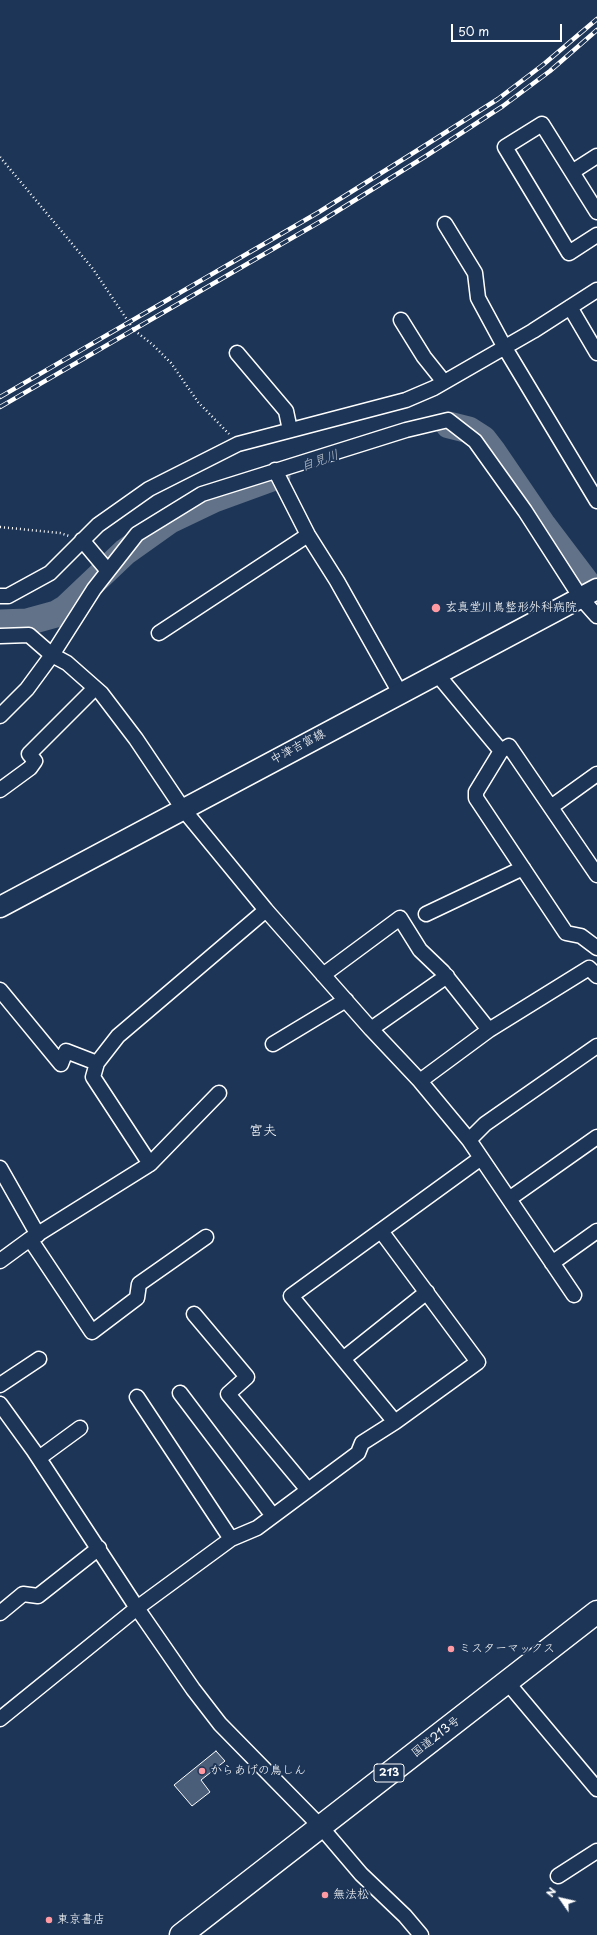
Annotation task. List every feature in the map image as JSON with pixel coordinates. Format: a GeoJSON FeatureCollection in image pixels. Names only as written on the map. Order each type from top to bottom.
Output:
{"type":"FeatureCollection","features":[{"type":"Feature","properties":{"kind":"highway","name":"国道213号"},"geometry":{"type":"LineString","coordinates":[[181,1935],[597,1612]]}},
{"type":"Feature","properties":{"kind":"main road","name":"中津吉富線"},"geometry":{"type":"LineString","coordinates":[[0,907],[400,693],[589,594]]}},
{"type":"Feature","properties":{"kind":"street"},"geometry":{"type":"LineString","coordinates":[[597,212],[542,124],[505,147],[569,253],[597,235]]}},
{"type":"Feature","properties":{"kind":"street"},"geometry":{"type":"LineString","coordinates":[[572,172],[597,156]]}},
{"type":"Feature","properties":{"kind":"street"},"geometry":{"type":"LineString","coordinates":[[445,224],[475,273],[478,298],[505,348],[597,501]]}},
{"type":"Feature","properties":{"kind":"street"},"geometry":{"type":"LineString","coordinates":[[0,596],[8,596],[50,573],[98,525],[149,489],[238,444],[406,400],[444,382],[505,348],[597,290]]}},
{"type":"Feature","properties":{"kind":"street"},"geometry":{"type":"LineString","coordinates":[[570,307],[597,353]]}},
{"type":"Feature","properties":{"kind":"street"},"geometry":{"type":"LineString","coordinates":[[401,320],[424,357],[444,382]]}},
{"type":"Feature","properties":{"kind":"street"},"geometry":{"type":"LineString","coordinates":[[238,353],[286,411],[290,430]]}},
{"type":"Feature","properties":{"kind":"street"},"geometry":{"type":"LineString","coordinates":[[0,716],[27,689],[52,655],[94,589],[137,534],[202,494],[406,430],[448,420],[475,442],[525,511],[589,594],[597,616]]}},
{"type":"Feature","properties":{"kind":"street"},"geometry":{"type":"LineString","coordinates":[[275,470],[308,535],[337,581],[400,693]]}},
{"type":"Feature","properties":{"kind":"street"},"geometry":{"type":"LineString","coordinates":[[159,633],[308,535]]}},
{"type":"Feature","properties":{"kind":"street"},"geometry":{"type":"LineString","coordinates":[[82,540],[108,571]]}},
{"type":"Feature","properties":{"kind":"street"},"geometry":{"type":"LineString","coordinates":[[0,636],[29,635],[52,655],[67,663],[95,688],[136,739],[183,809],[266,910],[371,1029],[420,1081],[469,1140],[574,1295]]}},
{"type":"Feature","properties":{"kind":"street"},"geometry":{"type":"LineString","coordinates":[[437,674],[501,750]]}},
{"type":"Feature","properties":{"kind":"street"},"geometry":{"type":"LineString","coordinates":[[0,790],[30,768],[35,761],[29,754],[95,688]]}},
{"type":"Feature","properties":{"kind":"street"},"geometry":{"type":"LineString","coordinates":[[597,875],[509,746],[501,750],[476,792],[476,798],[566,933],[581,936],[597,948]]}},
{"type":"Feature","properties":{"kind":"street"},"geometry":{"type":"LineString","coordinates":[[551,807],[597,774]]}},
{"type":"Feature","properties":{"kind":"street"},"geometry":{"type":"LineString","coordinates":[[426,914],[523,868]]}},
{"type":"Feature","properties":{"kind":"street"},"geometry":{"type":"LineString","coordinates":[[150,1164],[93,1076],[96,1063],[118,1036],[266,910]]}},
{"type":"Feature","properties":{"kind":"street"},"geometry":{"type":"LineString","coordinates":[[323,974],[400,918],[420,950],[447,976],[489,1030]]}},
{"type":"Feature","properties":{"kind":"street"},"geometry":{"type":"LineString","coordinates":[[420,1081],[489,1030],[589,968],[597,976]]}},
{"type":"Feature","properties":{"kind":"street"},"geometry":{"type":"LineString","coordinates":[[371,1029],[447,976]]}},
{"type":"Feature","properties":{"kind":"street"},"geometry":{"type":"LineString","coordinates":[[0,990],[61,1064],[66,1051],[96,1063]]}},
{"type":"Feature","properties":{"kind":"street"},"geometry":{"type":"LineString","coordinates":[[273,1044],[346,1000]]}},
{"type":"Feature","properties":{"kind":"street"},"geometry":{"type":"LineString","coordinates":[[469,1140],[485,1124],[597,1046]]}},
{"type":"Feature","properties":{"kind":"street"},"geometry":{"type":"LineString","coordinates":[[0,1261],[34,1237],[150,1164],[219,1093]]}},
{"type":"Feature","properties":{"kind":"street"},"geometry":{"type":"LineString","coordinates":[[509,1199],[597,1137]]}},
{"type":"Feature","properties":{"kind":"street"},"geometry":{"type":"LineString","coordinates":[[395,1422],[291,1296],[481,1158]]}},
{"type":"Feature","properties":{"kind":"street"},"geometry":{"type":"LineString","coordinates":[[0,1168],[34,1237],[92,1332],[137,1298],[139,1284],[206,1237]]}},
{"type":"Feature","properties":{"kind":"street"},"geometry":{"type":"LineString","coordinates":[[0,1719],[137,1608],[231,1539],[257,1528],[358,1453],[362,1443],[395,1422],[478,1362],[381,1231]]}},
{"type":"Feature","properties":{"kind":"street"},"geometry":{"type":"LineString","coordinates":[[552,1263],[597,1231]]}},
{"type":"Feature","properties":{"kind":"street"},"geometry":{"type":"LineString","coordinates":[[343,1359],[427,1292]]}},
{"type":"Feature","properties":{"kind":"street"},"geometry":{"type":"LineString","coordinates":[[194,1314],[247,1377],[228,1394],[308,1490]]}},
{"type":"Feature","properties":{"kind":"street"},"geometry":{"type":"LineString","coordinates":[[0,1385],[39,1359]]}},
{"type":"Feature","properties":{"kind":"street"},"geometry":{"type":"LineString","coordinates":[[180,1393],[273,1516]]}},
{"type":"Feature","properties":{"kind":"street"},"geometry":{"type":"LineString","coordinates":[[137,1397],[231,1539]]}},
{"type":"Feature","properties":{"kind":"street"},"geometry":{"type":"LineString","coordinates":[[0,1404],[39,1458],[137,1608],[193,1689],[220,1724],[320,1827],[361,1874],[405,1916],[421,1935]]}},
{"type":"Feature","properties":{"kind":"street"},"geometry":{"type":"LineString","coordinates":[[39,1458],[80,1428]]}},
{"type":"Feature","properties":{"kind":"street"},"geometry":{"type":"LineString","coordinates":[[0,1613],[23,1594],[38,1596],[99,1548]]}},
{"type":"Feature","properties":{"kind":"street"},"geometry":{"type":"LineString","coordinates":[[507,1682],[597,1789]]}},
{"type":"Feature","properties":{"kind":"street"},"geometry":{"type":"LineString","coordinates":[[558,1876],[597,1851]]}},
{"type":"Feature","properties":{"kind":"path"},"geometry":{"type":"LineString","coordinates":[[0,157],[93,270],[134,330],[153,345],[171,363],[198,402],[238,444]]}},
{"type":"Feature","properties":{"kind":"path"},"geometry":{"type":"LineString","coordinates":[[0,527],[60,533],[82,540]]}},
{"type":"Feature","properties":{"kind":"building","name":"からあげの鳥しん"},"geometry":{"type":"Polygon","coordinates":[[[216,1751],[225,1761],[201,1780],[210,1792],[192,1806],[174,1785],[216,1751]]]}},
{"type":"Feature","properties":{"kind":"waterway","name":"自見川"},"geometry":{"type":"LineString","coordinates":[[449,425],[469,430],[483,439],[542,524],[597,597]]}},
{"type":"Feature","properties":{"kind":"waterway","name":"自見川"},"geometry":{"type":"LineString","coordinates":[[0,623],[27,622],[56,614],[66,608],[125,552],[170,520],[214,499],[277,476]]}},
{"type":"Feature","properties":{"kind":"railway"},"geometry":{"type":"LineString","coordinates":[[0,397],[319,212],[421,148],[498,99],[544,64],[597,19]]}},
{"type":"Feature","properties":{"kind":"railway"},"geometry":{"type":"LineString","coordinates":[[0,407],[323,220],[426,156],[503,106],[550,71],[597,30]]}},
{"type":"Feature","properties":{"kind":"place","name":"玄真堂川嶌整形外科病院"},"geometry":{"type":"Point","coordinates":[436,608]}},
{"type":"Feature","properties":{"kind":"place","name":"ミスターマックス"},"geometry":{"type":"Point","coordinates":[451,1649]}},
{"type":"Feature","properties":{"kind":"place","name":"からあげの鳥しん"},"geometry":{"type":"Point","coordinates":[202,1771]}},
{"type":"Feature","properties":{"kind":"place","name":"無法松"},"geometry":{"type":"Point","coordinates":[325,1895]}},
{"type":"Feature","properties":{"kind":"place","name":"東京書店"},"geometry":{"type":"Point","coordinates":[49,1920]}},
{"type":"Feature","properties":{"kind":"district","name":"宮夫"},"geometry":{"type":"Point","coordinates":[263,1131]}}]}
